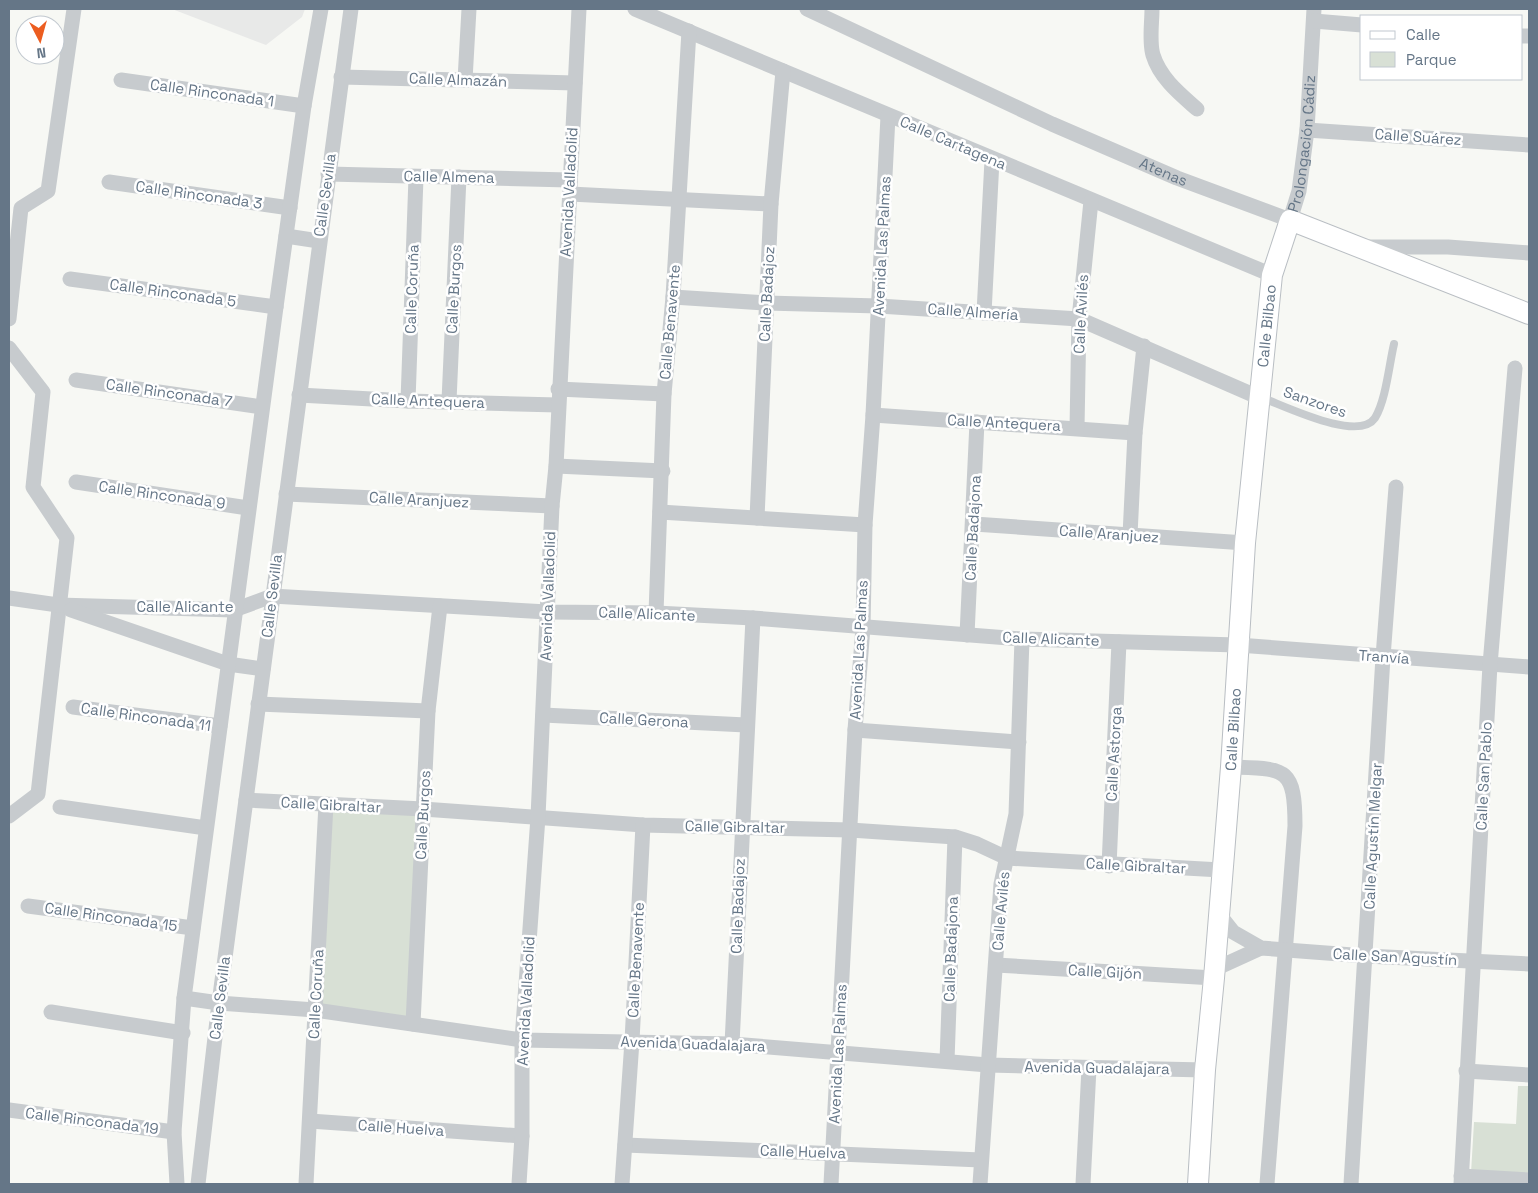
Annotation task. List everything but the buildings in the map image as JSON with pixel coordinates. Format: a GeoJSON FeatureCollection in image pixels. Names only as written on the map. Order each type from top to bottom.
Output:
{"type":"FeatureCollection","features":[{"type":"Feature","properties":{"kind":"street"},"geometry":{"type":"LineString","coordinates":[[9,319],[21,208],[48,191],[74,9]]}},
{"type":"Feature","properties":{"kind":"street"},"geometry":{"type":"LineString","coordinates":[[177,1184],[174,1132],[183,1033],[184,998],[248,508],[304,106],[321,9]]}},
{"type":"Feature","properties":{"kind":"street","name":"Calle Sevilla"},"geometry":{"type":"LineString","coordinates":[[198,1184],[219,1003],[351,9]]}},
{"type":"Feature","properties":{"kind":"street"},"geometry":{"type":"LineString","coordinates":[[466,80],[469,9]]}},
{"type":"Feature","properties":{"kind":"street","name":"Avenida Valladolid"},"geometry":{"type":"LineString","coordinates":[[519,1184],[522,1136],[522,1040],[538,817],[552,506],[556,466],[558,389],[580,9]]}},
{"type":"Feature","properties":{"kind":"street","name":"Calle Cartagena"},"geometry":{"type":"LineString","coordinates":[[635,9],[992,160],[1272,275]]}},
{"type":"Feature","properties":{"kind":"street","name":"Atenas"},"geometry":{"type":"LineString","coordinates":[[806,9],[1052,124],[1195,185],[1363,248],[1529,314]]}},
{"type":"Feature","properties":{"kind":"street"},"geometry":{"type":"LineString","coordinates":[[1152,9],[1153,54],[1160,70],[1174,89],[1197,109]]}},
{"type":"Feature","properties":{"kind":"street"},"geometry":{"type":"LineString","coordinates":[[1314,15],[1360,24]]}},
{"type":"Feature","properties":{"kind":"street","name":"Prolongación Cádiz"},"geometry":{"type":"LineString","coordinates":[[1272,275],[1298,191],[1307,130],[1314,15]]}},
{"type":"Feature","properties":{"kind":"street","name":"Calle Benavente"},"geometry":{"type":"LineString","coordinates":[[656,613],[664,394],[673,297],[689,31]]}},
{"type":"Feature","properties":{"kind":"street","name":"Calle Badajoz"},"geometry":{"type":"LineString","coordinates":[[757,518],[766,303],[783,71]]}},
{"type":"Feature","properties":{"kind":"street","name":"Calle Almazán"},"geometry":{"type":"LineString","coordinates":[[341,76],[575,83]]}},
{"type":"Feature","properties":{"kind":"street","name":"Calle Rinconada 1"},"geometry":{"type":"LineString","coordinates":[[121,80],[304,106]]}},
{"type":"Feature","properties":{"kind":"street","name":"Avenida Las Palmas"},"geometry":{"type":"LineString","coordinates":[[832,1184],[855,730],[863,627],[864,525],[873,415],[888,116]]}},
{"type":"Feature","properties":{"kind":"street","name":"Calle Suárez"},"geometry":{"type":"LineString","coordinates":[[1307,130],[1529,145]]}},
{"type":"Feature","properties":{"kind":"street"},"geometry":{"type":"LineString","coordinates":[[984,313],[992,160]]}},
{"type":"Feature","properties":{"kind":"street","name":"Calle Almena"},"geometry":{"type":"LineString","coordinates":[[328,174],[459,177],[570,187],[678,200],[772,204]]}},
{"type":"Feature","properties":{"kind":"street","name":"Calle Coruña"},"geometry":{"type":"LineString","coordinates":[[408,401],[416,177]]}},
{"type":"Feature","properties":{"kind":"street","name":"Calle Burgos"},"geometry":{"type":"LineString","coordinates":[[448,401],[459,177]]}},
{"type":"Feature","properties":{"kind":"street","name":"Calle Rinconada 3"},"geometry":{"type":"LineString","coordinates":[[109,182],[290,208]]}},
{"type":"Feature","properties":{"kind":"street","name":"Calle Avilés"},"geometry":{"type":"LineString","coordinates":[[1077,428],[1079,319],[1091,201]]}},
{"type":"Feature","properties":{"kind":"street"},"geometry":{"type":"LineString","coordinates":[[286,236],[319,241]]}},
{"type":"Feature","properties":{"kind":"street"},"geometry":{"type":"LineString","coordinates":[[1363,248],[1448,247],[1529,252]]}},
{"type":"Feature","properties":{"kind":"street","name":"Calle Bilbao"},"geometry":{"type":"LineString","coordinates":[[1198,1184],[1205,1070],[1215,974],[1221,870],[1231,767],[1245,543],[1258,397],[1272,275]]}},
{"type":"Feature","properties":{"kind":"street","name":"Calle Rinconada 5"},"geometry":{"type":"LineString","coordinates":[[70,279],[276,307]]}},
{"type":"Feature","properties":{"kind":"street","name":"Calle Almería"},"geometry":{"type":"LineString","coordinates":[[673,297],[766,303],[879,306],[1079,319],[1258,397]]}},
{"type":"Feature","properties":{"kind":"street"},"geometry":{"type":"LineString","coordinates":[[1130,535],[1135,432],[1144,346]]}},
{"type":"Feature","properties":{"kind":"street"},"geometry":{"type":"LineString","coordinates":[[9,348],[43,392],[33,487],[67,538],[38,794],[9,816]]}},
{"type":"Feature","properties":{"kind":"street","name":"Calle San Pablo"},"geometry":{"type":"LineString","coordinates":[[1461,1180],[1490,665],[1516,368]]}},
{"type":"Feature","properties":{"kind":"street","name":"Calle Rinconada 7"},"geometry":{"type":"LineString","coordinates":[[76,380],[262,407]]}},
{"type":"Feature","properties":{"kind":"street"},"geometry":{"type":"LineString","coordinates":[[558,389],[664,394]]}},
{"type":"Feature","properties":{"kind":"street","name":"Calle Antequera"},"geometry":{"type":"LineString","coordinates":[[299,395],[408,401],[558,405]]}},
{"type":"Feature","properties":{"kind":"street","name":"Calle Antequera"},"geometry":{"type":"LineString","coordinates":[[873,415],[1135,432]]}},
{"type":"Feature","properties":{"kind":"street","name":"Calle Badajona"},"geometry":{"type":"LineString","coordinates":[[967,635],[974,524],[977,422]]}},
{"type":"Feature","properties":{"kind":"street"},"geometry":{"type":"LineString","coordinates":[[556,466],[662,471]]}},
{"type":"Feature","properties":{"kind":"street","name":"Calle Rinconada 9"},"geometry":{"type":"LineString","coordinates":[[76,482],[248,508]]}},
{"type":"Feature","properties":{"kind":"street","name":"Calle Agustín Melgar"},"geometry":{"type":"LineString","coordinates":[[1351,1184],[1383,657],[1396,487]]}},
{"type":"Feature","properties":{"kind":"street","name":"Calle Aranjuez"},"geometry":{"type":"LineString","coordinates":[[286,494],[552,506]]}},
{"type":"Feature","properties":{"kind":"street"},"geometry":{"type":"LineString","coordinates":[[660,512],[864,525]]}},
{"type":"Feature","properties":{"kind":"street","name":"Calle Aranjuez"},"geometry":{"type":"LineString","coordinates":[[974,524],[1245,543]]}},
{"type":"Feature","properties":{"kind":"street","name":"Calle Alicante"},"geometry":{"type":"LineString","coordinates":[[9,598],[58,605],[234,610],[272,596],[547,612],[656,613],[752,618],[1022,639],[1238,646]]}},
{"type":"Feature","properties":{"kind":"street","name":"Calle Alicante"},"geometry":{"type":"LineString","coordinates":[[58,605],[228,664],[263,669]]}},
{"type":"Feature","properties":{"kind":"street","name":"Calle Burgos"},"geometry":{"type":"LineString","coordinates":[[413,1024],[428,711],[440,606]]}},
{"type":"Feature","properties":{"kind":"street","name":"Calle Badajoz"},"geometry":{"type":"LineString","coordinates":[[732,1044],[752,618]]}},
{"type":"Feature","properties":{"kind":"street","name":"Calle Avilés"},"geometry":{"type":"LineString","coordinates":[[980,1184],[1000,884],[1016,814],[1022,639]]}},
{"type":"Feature","properties":{"kind":"street","name":"Calle Astorga"},"geometry":{"type":"LineString","coordinates":[[1109,866],[1119,642]]}},
{"type":"Feature","properties":{"kind":"street","name":"Tranvía"},"geometry":{"type":"LineString","coordinates":[[1238,646],[1529,667]]}},
{"type":"Feature","properties":{"kind":"street"},"geometry":{"type":"LineString","coordinates":[[258,704],[428,711]]}},
{"type":"Feature","properties":{"kind":"street","name":"Calle Rinconada 11"},"geometry":{"type":"LineString","coordinates":[[73,707],[220,726]]}},
{"type":"Feature","properties":{"kind":"street","name":"Calle Gerona"},"geometry":{"type":"LineString","coordinates":[[542,715],[746,725]]}},
{"type":"Feature","properties":{"kind":"street"},"geometry":{"type":"LineString","coordinates":[[855,730],[1019,742]]}},
{"type":"Feature","properties":{"kind":"street"},"geometry":{"type":"LineString","coordinates":[[1231,767],[1270,768],[1288,776],[1294,788],[1295,826],[1267,1184]]}},
{"type":"Feature","properties":{"kind":"street","name":"Calle Gibraltar"},"geometry":{"type":"LineString","coordinates":[[246,800],[423,809],[643,825],[850,830],[956,838],[977,844],[1007,858],[1109,866],[1221,870]]}},
{"type":"Feature","properties":{"kind":"street","name":"Calle Coruña"},"geometry":{"type":"LineString","coordinates":[[306,1184],[326,804]]}},
{"type":"Feature","properties":{"kind":"street"},"geometry":{"type":"LineString","coordinates":[[60,808],[206,828]]}},
{"type":"Feature","properties":{"kind":"street","name":"Calle Benavente"},"geometry":{"type":"LineString","coordinates":[[622,1184],[632,1041],[643,825]]}},
{"type":"Feature","properties":{"kind":"street","name":"Calle Badajona"},"geometry":{"type":"LineString","coordinates":[[948,1061],[956,838]]}},
{"type":"Feature","properties":{"kind":"street","name":"Calle Rinconada 15"},"geometry":{"type":"LineString","coordinates":[[28,906],[193,928]]}},
{"type":"Feature","properties":{"kind":"street","name":"Calle San Agustín"},"geometry":{"type":"LineString","coordinates":[[1218,913],[1233,932],[1261,948],[1366,956],[1529,964]]}},
{"type":"Feature","properties":{"kind":"street","name":"Calle San Agustín"},"geometry":{"type":"LineString","coordinates":[[1215,974],[1261,948]]}},
{"type":"Feature","properties":{"kind":"street","name":"Calle Gijón"},"geometry":{"type":"LineString","coordinates":[[996,965],[1215,974]]}},
{"type":"Feature","properties":{"kind":"street","name":"Avenida Guadalajara"},"geometry":{"type":"LineString","coordinates":[[184,998],[219,1003],[315,1010],[522,1040],[732,1044],[988,1065],[1205,1070]]}},
{"type":"Feature","properties":{"kind":"street"},"geometry":{"type":"LineString","coordinates":[[51,1012],[183,1033]]}},
{"type":"Feature","properties":{"kind":"street"},"geometry":{"type":"LineString","coordinates":[[1083,1184],[1089,1068]]}},
{"type":"Feature","properties":{"kind":"street"},"geometry":{"type":"LineString","coordinates":[[1466,1071],[1529,1075]]}},
{"type":"Feature","properties":{"kind":"street","name":"Calle Rinconada 19"},"geometry":{"type":"LineString","coordinates":[[9,1110],[174,1132]]}},
{"type":"Feature","properties":{"kind":"street","name":"Calle Huelva"},"geometry":{"type":"LineString","coordinates":[[310,1121],[522,1136]]}},
{"type":"Feature","properties":{"kind":"street","name":"Calle Huelva"},"geometry":{"type":"LineString","coordinates":[[624,1145],[981,1160]]}},
{"type":"Feature","properties":{"kind":"street"},"geometry":{"type":"LineString","coordinates":[[1461,1180],[1529,1180]]}},
{"type":"Feature","properties":{"kind":"lane","name":"Sanzores"},"geometry":{"type":"LineString","coordinates":[[1258,397],[1332,425],[1349,428],[1361,426],[1374,420],[1380,406],[1394,344]]}},
{"type":"Feature","properties":{"kind":"shaded area"},"geometry":{"type":"Polygon","coordinates":[[[172,9],[305,9],[302,17],[266,45],[172,9]]]}},
{"type":"Feature","properties":{"kind":"green space"},"geometry":{"type":"Polygon","coordinates":[[[326,804],[423,809],[413,1024],[315,1010],[326,804]]]}},
{"type":"Feature","properties":{"kind":"green space"},"geometry":{"type":"Polygon","coordinates":[[[1518,1086],[1529,1086],[1529,1175],[1471,1173],[1474,1122],[1516,1124],[1518,1086]]]}}]}
